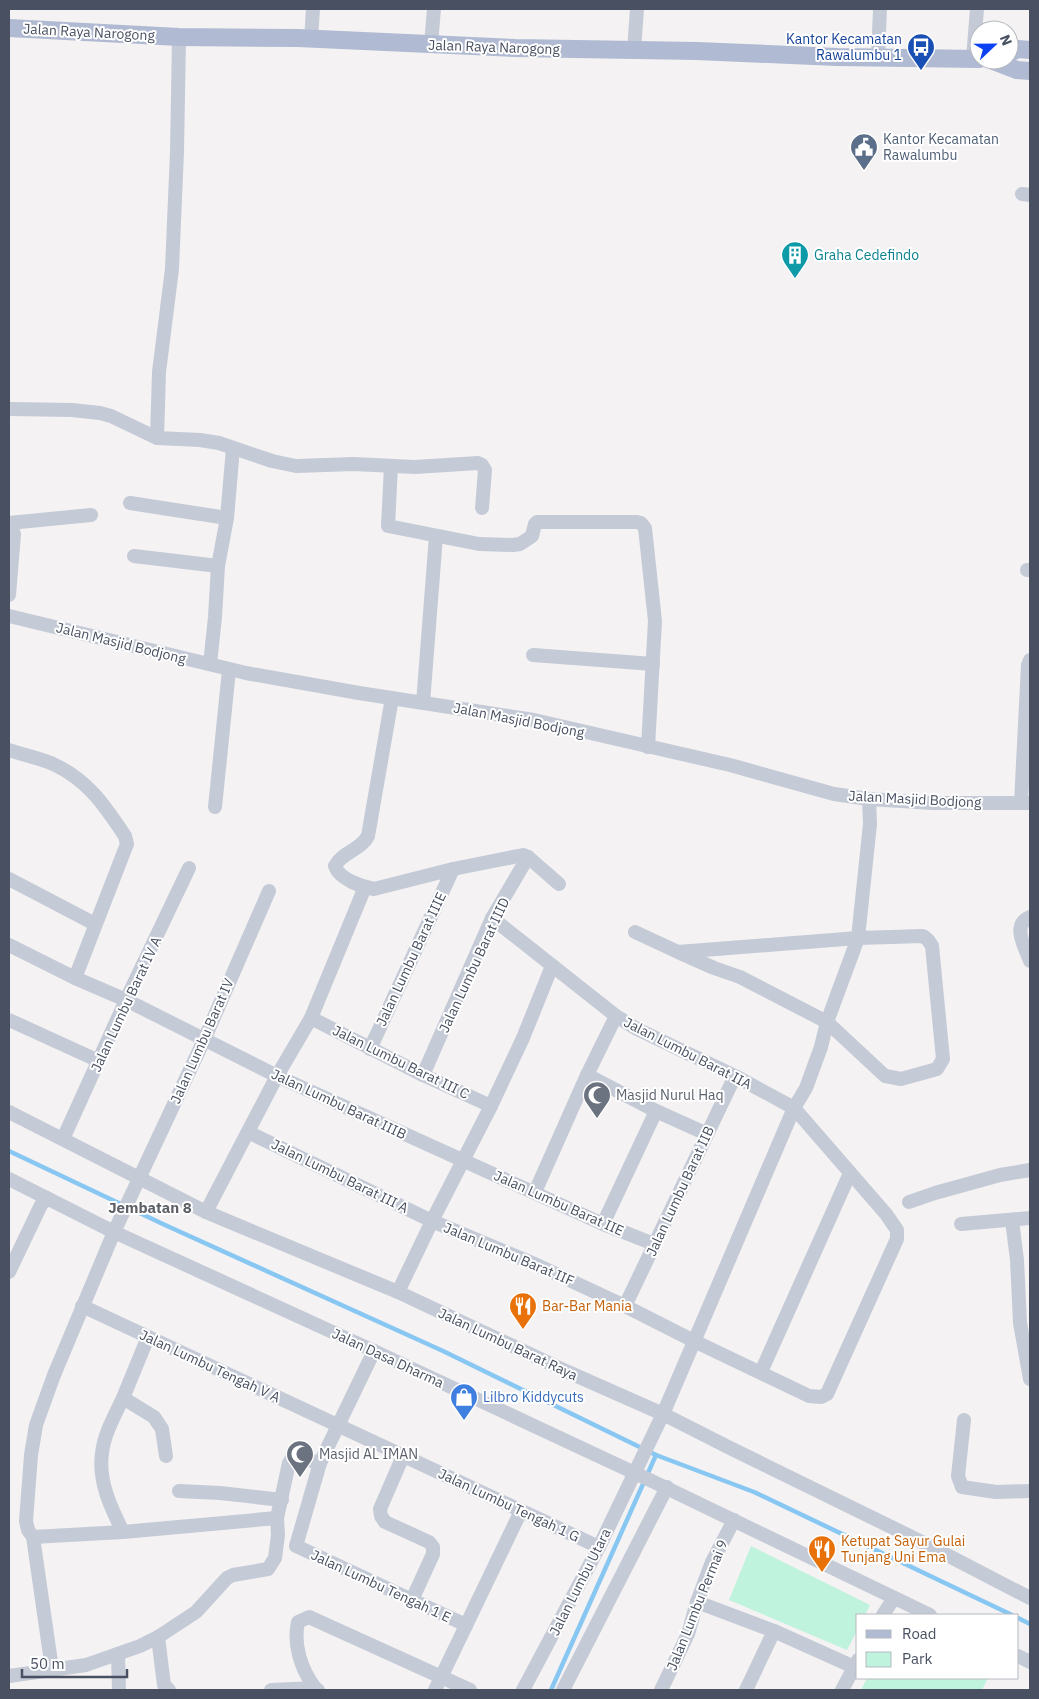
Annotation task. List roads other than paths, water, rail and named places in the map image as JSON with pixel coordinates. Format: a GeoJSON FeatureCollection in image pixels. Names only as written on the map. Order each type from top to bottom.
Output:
{"type":"FeatureCollection","features":[{"type":"Feature","properties":{"kind":"main road","name":"Jalan Raya Narogong"},"geometry":{"type":"LineString","coordinates":[[9,28],[179,37],[310,38],[431,44],[878,58],[969,59]]}},
{"type":"Feature","properties":{"kind":"street"},"geometry":{"type":"LineString","coordinates":[[310,38],[313,9]]}},
{"type":"Feature","properties":{"kind":"street"},"geometry":{"type":"LineString","coordinates":[[431,44],[434,9]]}},
{"type":"Feature","properties":{"kind":"street"},"geometry":{"type":"LineString","coordinates":[[634,50],[637,9]]}},
{"type":"Feature","properties":{"kind":"street"},"geometry":{"type":"LineString","coordinates":[[878,58],[880,9]]}},
{"type":"Feature","properties":{"kind":"street"},"geometry":{"type":"LineString","coordinates":[[157,438],[159,372],[172,269],[179,37]]}},
{"type":"Feature","properties":{"kind":"street"},"geometry":{"type":"LineString","coordinates":[[9,409],[93,412],[111,416],[157,438],[200,440],[296,466],[354,464],[415,467],[480,464],[485,470],[482,508]]}},
{"type":"Feature","properties":{"kind":"street"},"geometry":{"type":"LineString","coordinates":[[210,664],[218,566],[227,518],[233,448]]}},
{"type":"Feature","properties":{"kind":"street"},"geometry":{"type":"LineString","coordinates":[[391,466],[388,526],[479,544],[513,545],[520,544],[532,536],[537,522],[641,523],[645,528],[656,621],[648,747]]}},
{"type":"Feature","properties":{"kind":"street"},"geometry":{"type":"LineString","coordinates":[[130,503],[227,518]]}},
{"type":"Feature","properties":{"kind":"street"},"geometry":{"type":"LineString","coordinates":[[9,595],[14,534],[9,523],[92,515]]}},
{"type":"Feature","properties":{"kind":"street"},"geometry":{"type":"LineString","coordinates":[[423,703],[436,536]]}},
{"type":"Feature","properties":{"kind":"street"},"geometry":{"type":"LineString","coordinates":[[134,556],[218,566]]}},
{"type":"Feature","properties":{"kind":"street","name":"Jalan Masjid Bodjong"},"geometry":{"type":"LineString","coordinates":[[9,616],[229,670],[534,720],[762,773],[834,794],[869,799],[933,803],[1026,803]]}},
{"type":"Feature","properties":{"kind":"street"},"geometry":{"type":"LineString","coordinates":[[533,655],[653,664]]}},
{"type":"Feature","properties":{"kind":"street"},"geometry":{"type":"LineString","coordinates":[[1026,803],[1028,665],[1030,660]]}},
{"type":"Feature","properties":{"kind":"street"},"geometry":{"type":"LineString","coordinates":[[215,807],[229,670]]}},
{"type":"Feature","properties":{"kind":"street"},"geometry":{"type":"LineString","coordinates":[[392,698],[368,836],[359,848],[338,861],[336,866],[340,874],[365,887],[374,889],[517,855],[528,857],[559,884]]}},
{"type":"Feature","properties":{"kind":"street"},"geometry":{"type":"LineString","coordinates":[[9,750],[52,764],[87,785],[125,836],[127,844],[74,978]]}},
{"type":"Feature","properties":{"kind":"street"},"geometry":{"type":"LineString","coordinates":[[563,1690],[647,1476],[660,1419],[794,1108],[806,1088],[820,1047],[826,1022],[858,938],[870,824],[869,799]]}},
{"type":"Feature","properties":{"kind":"street","name":"Jalan Lumbu Barat IIID"},"geometry":{"type":"LineString","coordinates":[[423,1075],[492,918],[528,857]]}},
{"type":"Feature","properties":{"kind":"street","name":"Jalan Lumbu Barat IV A"},"geometry":{"type":"LineString","coordinates":[[63,1139],[188,868]]}},
{"type":"Feature","properties":{"kind":"street","name":"Jalan Lumbu Barat IIIE"},"geometry":{"type":"LineString","coordinates":[[370,1049],[453,869]]}},
{"type":"Feature","properties":{"kind":"street"},"geometry":{"type":"LineString","coordinates":[[9,879],[96,924]]}},
{"type":"Feature","properties":{"kind":"street"},"geometry":{"type":"LineString","coordinates":[[206,1212],[277,1076],[311,1018],[365,887]]}},
{"type":"Feature","properties":{"kind":"street","name":"Jalan Lumbu Barat IV"},"geometry":{"type":"LineString","coordinates":[[52,1669],[33,1538],[28,1530],[26,1521],[31,1455],[36,1425],[82,1306],[135,1185],[210,1043],[269,891]]}},
{"type":"Feature","properties":{"kind":"street"},"geometry":{"type":"LineString","coordinates":[[1030,917],[1023,921],[1020,927],[1020,934],[1030,961]]}},
{"type":"Feature","properties":{"kind":"street","name":"Jalan Lumbu Barat IIA"},"geometry":{"type":"LineString","coordinates":[[492,918],[616,1016],[637,1029],[735,1076],[794,1108]]}},
{"type":"Feature","properties":{"kind":"street"},"geometry":{"type":"LineString","coordinates":[[635,932],[678,952],[714,968],[740,977],[826,1022],[885,1076],[901,1078],[937,1069],[943,1059],[932,946],[923,936],[858,938],[678,952]]}},
{"type":"Feature","properties":{"kind":"street","name":"Jalan Lumbu Barat IIIB"},"geometry":{"type":"LineString","coordinates":[[9,945],[74,978],[126,1000],[277,1076],[463,1161]]}},
{"type":"Feature","properties":{"kind":"street"},"geometry":{"type":"LineString","coordinates":[[398,1292],[491,1106],[523,1038],[552,966]]}},
{"type":"Feature","properties":{"kind":"street"},"geometry":{"type":"LineString","coordinates":[[535,1192],[587,1075],[616,1016]]}},
{"type":"Feature","properties":{"kind":"street","name":"Jalan Lumbu Barat III C"},"geometry":{"type":"LineString","coordinates":[[311,1018],[423,1075],[491,1106]]}},
{"type":"Feature","properties":{"kind":"street"},"geometry":{"type":"LineString","coordinates":[[9,1020],[99,1061]]}},
{"type":"Feature","properties":{"kind":"street"},"geometry":{"type":"LineString","coordinates":[[587,1075],[656,1111],[707,1134]]}},
{"type":"Feature","properties":{"kind":"street","name":"Jalan Lumbu Barat IIB"},"geometry":{"type":"LineString","coordinates":[[626,1306],[735,1076]]}},
{"type":"Feature","properties":{"kind":"street"},"geometry":{"type":"LineString","coordinates":[[761,1372],[850,1173],[794,1108]]}},
{"type":"Feature","properties":{"kind":"street"},"geometry":{"type":"LineString","coordinates":[[603,1224],[656,1111]]}},
{"type":"Feature","properties":{"kind":"street","name":"Jalan Lumbu Barat Raya"},"geometry":{"type":"LineString","coordinates":[[9,1112],[63,1139],[135,1185],[206,1212],[398,1292],[568,1372],[660,1419],[730,1448],[924,1543],[1030,1598]]}},
{"type":"Feature","properties":{"kind":"street","name":"Jalan Lumbu Barat III A"},"geometry":{"type":"LineString","coordinates":[[248,1132],[432,1221]]}},
{"type":"Feature","properties":{"kind":"street","name":"Jalan Lumbu Barat IIE"},"geometry":{"type":"LineString","coordinates":[[463,1161],[603,1224],[654,1244]]}},
{"type":"Feature","properties":{"kind":"street"},"geometry":{"type":"LineString","coordinates":[[909,1202],[1000,1175],[1030,1170]]}},
{"type":"Feature","properties":{"kind":"street","name":"Jalan Lumbu Barat IIF"},"geometry":{"type":"LineString","coordinates":[[432,1221],[539,1266],[626,1306],[809,1396],[821,1397],[827,1394],[897,1240],[898,1234],[886,1214],[850,1173]]}},
{"type":"Feature","properties":{"kind":"street","name":"Jalan Dasa Dharma"},"geometry":{"type":"LineString","coordinates":[[9,1179],[114,1232],[647,1476],[928,1614]]}},
{"type":"Feature","properties":{"kind":"street"},"geometry":{"type":"LineString","coordinates":[[9,1272],[41,1205],[47,1198]]}},
{"type":"Feature","properties":{"kind":"street"},"geometry":{"type":"LineString","coordinates":[[960,1224],[1030,1218]]}},
{"type":"Feature","properties":{"kind":"street"},"geometry":{"type":"LineString","coordinates":[[1012,1220],[1017,1260],[1020,1323],[1030,1379]]}},
{"type":"Feature","properties":{"kind":"street","name":"Jalan Lumbu Tengah V A"},"geometry":{"type":"LineString","coordinates":[[82,1306],[338,1426]]}},
{"type":"Feature","properties":{"kind":"street"},"geometry":{"type":"LineString","coordinates":[[123,1532],[107,1495],[101,1470],[102,1453],[105,1440],[148,1337]]}},
{"type":"Feature","properties":{"kind":"street"},"geometry":{"type":"LineString","coordinates":[[9,1676],[86,1665],[118,1654],[158,1637],[196,1612],[227,1578],[233,1575],[268,1569],[276,1558],[277,1518],[288,1463],[292,1458],[297,1457],[320,1463],[374,1351]]}},
{"type":"Feature","properties":{"kind":"street"},"geometry":{"type":"LineString","coordinates":[[123,1398],[154,1418],[162,1428],[166,1456]]}},
{"type":"Feature","properties":{"kind":"street"},"geometry":{"type":"LineString","coordinates":[[964,1420],[958,1476],[962,1487],[996,1492],[1030,1491]]}},
{"type":"Feature","properties":{"kind":"street","name":"Jalan Lumbu Tengah 1 G"},"geometry":{"type":"LineString","coordinates":[[338,1426],[599,1547]]}},
{"type":"Feature","properties":{"kind":"street"},"geometry":{"type":"LineString","coordinates":[[403,1456],[380,1509],[381,1516],[385,1522],[429,1542],[433,1547],[433,1554],[412,1600]]}},
{"type":"Feature","properties":{"kind":"street","name":"Jalan Lumbu Tengah 1 E"},"geometry":{"type":"LineString","coordinates":[[320,1463],[296,1546],[466,1625]]}},
{"type":"Feature","properties":{"kind":"street","name":"Jalan Lumbu Utara"},"geometry":{"type":"LineString","coordinates":[[523,1690],[599,1547],[647,1476]]}},
{"type":"Feature","properties":{"kind":"street"},"geometry":{"type":"LineString","coordinates":[[179,1491],[220,1493],[282,1500]]}},
{"type":"Feature","properties":{"kind":"street"},"geometry":{"type":"LineString","coordinates":[[437,1684],[521,1510]]}},
{"type":"Feature","properties":{"kind":"street"},"geometry":{"type":"LineString","coordinates":[[33,1538],[277,1518]]}},
{"type":"Feature","properties":{"kind":"street","name":"Jalan Lumbu Permai 9"},"geometry":{"type":"LineString","coordinates":[[661,1690],[688,1634],[697,1602],[712,1562],[734,1520]]}},
{"type":"Feature","properties":{"kind":"street"},"geometry":{"type":"LineString","coordinates":[[885,1614],[894,1598]]}},
{"type":"Feature","properties":{"kind":"street"},"geometry":{"type":"LineString","coordinates":[[697,1602],[856,1663],[842,1690]]}},
{"type":"Feature","properties":{"kind":"street"},"geometry":{"type":"LineString","coordinates":[[316,1689],[306,1676],[295,1636],[298,1622],[309,1617],[437,1684],[470,1690]]}},
{"type":"Feature","properties":{"kind":"street"},"geometry":{"type":"LineString","coordinates":[[746,1690],[774,1632]]}},
{"type":"Feature","properties":{"kind":"street"},"geometry":{"type":"LineString","coordinates":[[158,1637],[164,1685],[169,1690]]}},
{"type":"Feature","properties":{"kind":"street"},"geometry":{"type":"LineString","coordinates":[[118,1654],[119,1690]]}},
{"type":"Feature","properties":{"kind":"street"},"geometry":{"type":"LineString","coordinates":[[271,1690],[316,1689]]}},
{"type":"Feature","properties":{"kind":"waterway"},"geometry":{"type":"LineString","coordinates":[[9,1151],[165,1225],[443,1351],[656,1455],[754,1492],[1010,1614]]}},
{"type":"Feature","properties":{"kind":"waterway"},"geometry":{"type":"LineString","coordinates":[[551,1690],[656,1455]]}},
{"type":"Feature","properties":{"kind":"waterway"},"geometry":{"type":"LineString","coordinates":[[1019,1618],[1030,1624]]}},
{"type":"Feature","properties":{"kind":"place","name":"Kantor Kecamatan Rawalumbu 1"},"geometry":{"type":"Point","coordinates":[921,71]}},
{"type":"Feature","properties":{"kind":"place","name":"Kantor Kecamatan Rawalumbu"},"geometry":{"type":"Point","coordinates":[864,171]}},
{"type":"Feature","properties":{"kind":"place","name":"Graha Cedefindo"},"geometry":{"type":"Point","coordinates":[795,279]}},
{"type":"Feature","properties":{"kind":"place","name":"Masjid Nurul Haq"},"geometry":{"type":"Point","coordinates":[597,1119]}},
{"type":"Feature","properties":{"kind":"place","name":"Bar-Bar Mania"},"geometry":{"type":"Point","coordinates":[523,1330]}},
{"type":"Feature","properties":{"kind":"place","name":"Lilbro Kiddycuts"},"geometry":{"type":"Point","coordinates":[464,1421]}},
{"type":"Feature","properties":{"kind":"place","name":"Masjid AL IMAN"},"geometry":{"type":"Point","coordinates":[300,1478]}},
{"type":"Feature","properties":{"kind":"place","name":"Ketupat Sayur Gulai Tunjang Uni Ema"},"geometry":{"type":"Point","coordinates":[822,1573]}},
{"type":"Feature","properties":{"kind":"district","name":"Jembatan 8"},"geometry":{"type":"Point","coordinates":[150,1207]}}]}
